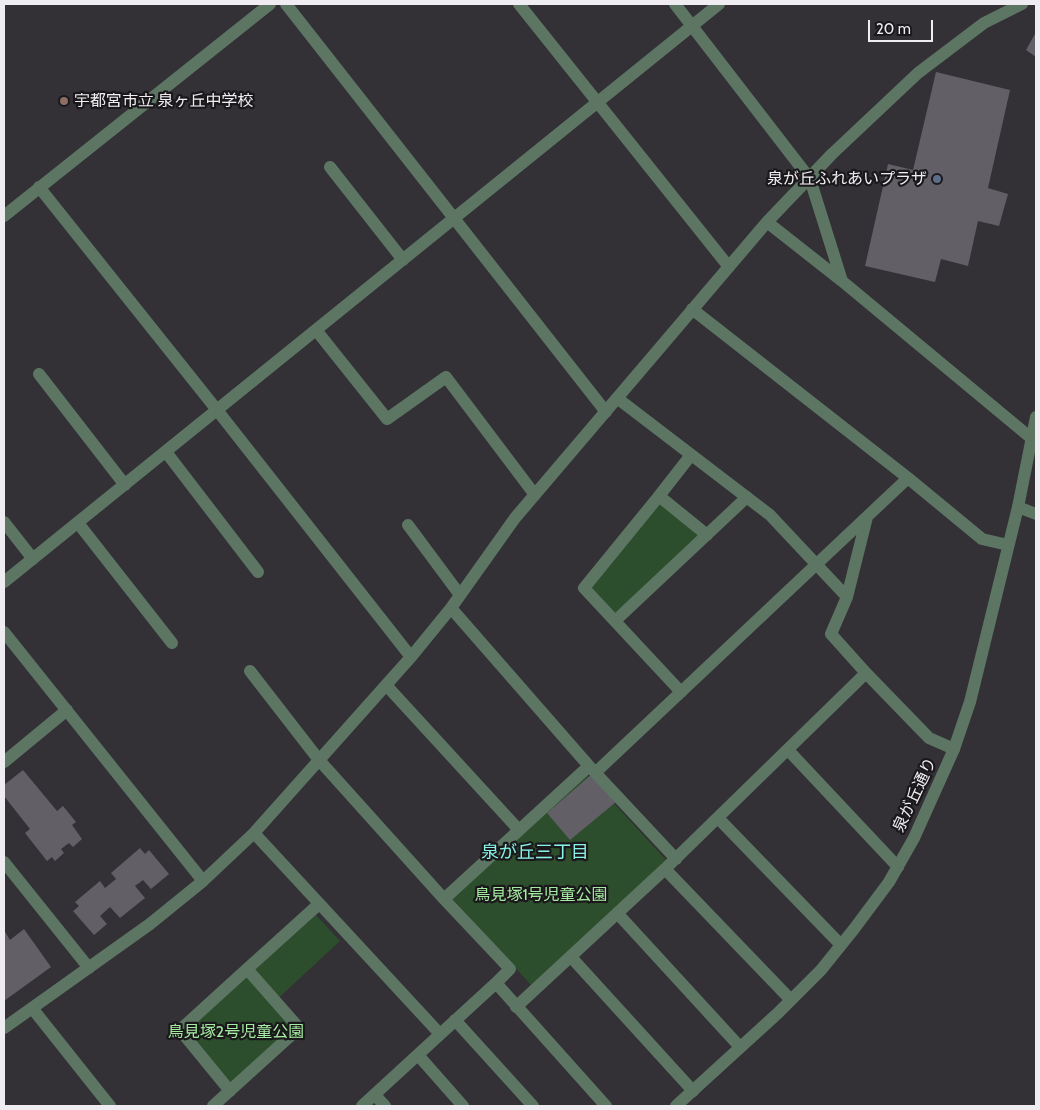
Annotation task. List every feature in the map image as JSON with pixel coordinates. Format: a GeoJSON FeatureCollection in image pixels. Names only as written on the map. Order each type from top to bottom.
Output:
{"type":"FeatureCollection","features":[{"type":"Feature","properties":{"kind":"street"},"geometry":{"type":"LineString","coordinates":[[4,216],[270,4]]}},
{"type":"Feature","properties":{"kind":"street"},"geometry":{"type":"LineString","coordinates":[[286,4],[606,412]]}},
{"type":"Feature","properties":{"kind":"street"},"geometry":{"type":"LineString","coordinates":[[519,4],[728,267]]}},
{"type":"Feature","properties":{"kind":"street"},"geometry":{"type":"LineString","coordinates":[[674,4],[810,179],[842,281]]}},
{"type":"Feature","properties":{"kind":"street"},"geometry":{"type":"LineString","coordinates":[[4,582],[719,4]]}},
{"type":"Feature","properties":{"kind":"street"},"geometry":{"type":"LineString","coordinates":[[4,1028],[150,924],[203,881],[254,833],[411,657],[451,608],[535,494],[768,222],[832,154],[918,73],[984,23],[1022,4]]}},
{"type":"Feature","properties":{"kind":"street"},"geometry":{"type":"LineString","coordinates":[[330,167],[403,260]]}},
{"type":"Feature","properties":{"kind":"street"},"geometry":{"type":"LineString","coordinates":[[39,187],[411,657]]}},
{"type":"Feature","properties":{"kind":"street"},"geometry":{"type":"LineString","coordinates":[[768,222],[1031,438]]}},
{"type":"Feature","properties":{"kind":"street"},"geometry":{"type":"LineString","coordinates":[[692,309],[908,478],[982,539],[1008,545]]}},
{"type":"Feature","properties":{"kind":"street"},"geometry":{"type":"LineString","coordinates":[[316,330],[387,419],[446,377],[535,494]]}},
{"type":"Feature","properties":{"kind":"street"},"geometry":{"type":"LineString","coordinates":[[39,374],[125,485]]}},
{"type":"Feature","properties":{"kind":"street"},"geometry":{"type":"LineString","coordinates":[[617,398],[770,515],[847,597]]}},
{"type":"Feature","properties":{"kind":"street","name":"泉が丘通り"},"geometry":{"type":"LineString","coordinates":[[676,1106],[821,970],[889,882],[914,838],[954,749],[970,702],[1018,507],[1036,417]]}},
{"type":"Feature","properties":{"kind":"street"},"geometry":{"type":"LineString","coordinates":[[166,452],[258,572]]}},
{"type":"Feature","properties":{"kind":"street"},"geometry":{"type":"LineString","coordinates":[[681,692],[584,588],[692,455]]}},
{"type":"Feature","properties":{"kind":"street"},"geometry":{"type":"LineString","coordinates":[[444,899],[519,830],[593,769],[681,692],[908,478]]}},
{"type":"Feature","properties":{"kind":"street"},"geometry":{"type":"LineString","coordinates":[[659,496],[707,535]]}},
{"type":"Feature","properties":{"kind":"street"},"geometry":{"type":"LineString","coordinates":[[615,621],[747,498]]}},
{"type":"Feature","properties":{"kind":"street"},"geometry":{"type":"LineString","coordinates":[[1018,507],[1036,514]]}},
{"type":"Feature","properties":{"kind":"street"},"geometry":{"type":"LineString","coordinates":[[867,517],[847,597],[831,634],[866,674],[929,738],[954,749]]}},
{"type":"Feature","properties":{"kind":"street"},"geometry":{"type":"LineString","coordinates":[[4,522],[33,559]]}},
{"type":"Feature","properties":{"kind":"street"},"geometry":{"type":"LineString","coordinates":[[78,523],[172,643]]}},
{"type":"Feature","properties":{"kind":"street"},"geometry":{"type":"LineString","coordinates":[[408,525],[460,596]]}},
{"type":"Feature","properties":{"kind":"street"},"geometry":{"type":"LineString","coordinates":[[451,608],[593,769],[676,859]]}},
{"type":"Feature","properties":{"kind":"street"},"geometry":{"type":"LineString","coordinates":[[4,632],[203,881]]}},
{"type":"Feature","properties":{"kind":"street"},"geometry":{"type":"LineString","coordinates":[[250,671],[319,760],[510,969],[362,1106]]}},
{"type":"Feature","properties":{"kind":"street"},"geometry":{"type":"LineString","coordinates":[[516,1007],[676,859],[866,674]]}},
{"type":"Feature","properties":{"kind":"street"},"geometry":{"type":"LineString","coordinates":[[386,686],[519,830]]}},
{"type":"Feature","properties":{"kind":"street"},"geometry":{"type":"LineString","coordinates":[[4,762],[67,710]]}},
{"type":"Feature","properties":{"kind":"street"},"geometry":{"type":"LineString","coordinates":[[788,750],[898,867]]}},
{"type":"Feature","properties":{"kind":"street"},"geometry":{"type":"LineString","coordinates":[[718,818],[841,945]]}},
{"type":"Feature","properties":{"kind":"street"},"geometry":{"type":"LineString","coordinates":[[254,833],[440,1034]]}},
{"type":"Feature","properties":{"kind":"street"},"geometry":{"type":"LineString","coordinates":[[4,862],[89,968]]}},
{"type":"Feature","properties":{"kind":"street"},"geometry":{"type":"LineString","coordinates":[[665,869],[791,1000]]}},
{"type":"Feature","properties":{"kind":"street"},"geometry":{"type":"LineString","coordinates":[[230,1091],[180,1030],[319,904]]}},
{"type":"Feature","properties":{"kind":"street"},"geometry":{"type":"LineString","coordinates":[[618,914],[740,1048]]}},
{"type":"Feature","properties":{"kind":"street"},"geometry":{"type":"LineString","coordinates":[[571,957],[693,1091]]}},
{"type":"Feature","properties":{"kind":"street"},"geometry":{"type":"LineString","coordinates":[[212,1106],[299,1028],[247,969]]}},
{"type":"Feature","properties":{"kind":"street"},"geometry":{"type":"LineString","coordinates":[[496,983],[606,1106]]}},
{"type":"Feature","properties":{"kind":"street"},"geometry":{"type":"LineString","coordinates":[[32,1008],[110,1106]]}},
{"type":"Feature","properties":{"kind":"street"},"geometry":{"type":"LineString","coordinates":[[455,1020],[534,1106]]}},
{"type":"Feature","properties":{"kind":"street"},"geometry":{"type":"LineString","coordinates":[[418,1055],[463,1106]]}},
{"type":"Feature","properties":{"kind":"street"},"geometry":{"type":"LineString","coordinates":[[375,1095],[385,1106]]}},
{"type":"Feature","properties":{"kind":"green space"},"geometry":{"type":"Polygon","coordinates":[[[660,503],[699,536],[615,613],[591,588],[660,503]]]}},
{"type":"Feature","properties":{"kind":"green space","name":"鳥見塚1号児童公園"},"geometry":{"type":"Polygon","coordinates":[[[587,774],[667,861],[531,985],[451,897],[587,774]]]}},
{"type":"Feature","properties":{"kind":"green space","name":"鳥見塚2号児童公園"},"geometry":{"type":"Polygon","coordinates":[[[316,915],[340,941],[272,1004],[293,1027],[231,1083],[187,1031],[316,915]]]}},
{"type":"Feature","properties":{"kind":"building"},"geometry":{"type":"Polygon","coordinates":[[[1036,32],[1036,57],[1026,50],[1036,32]]]}},
{"type":"Feature","properties":{"kind":"building","name":"泉が丘ふれあいプラザ"},"geometry":{"type":"Polygon","coordinates":[[[936,72],[1010,90],[988,188],[1008,194],[999,226],[978,221],[968,266],[941,259],[935,282],[865,266],[888,164],[913,170],[936,72]]]}},
{"type":"Feature","properties":{"kind":"building"},"geometry":{"type":"Polygon","coordinates":[[[23,770],[57,811],[63,806],[76,822],[72,825],[82,839],[73,847],[69,843],[61,849],[64,853],[55,861],[52,857],[47,861],[25,833],[30,829],[4,796],[4,785],[23,770]]]}},
{"type":"Feature","properties":{"kind":"building"},"geometry":{"type":"Polygon","coordinates":[[[592,774],[616,802],[570,840],[547,813],[592,774]]]}},
{"type":"Feature","properties":{"kind":"building"},"geometry":{"type":"Polygon","coordinates":[[[140,848],[145,854],[149,850],[169,874],[151,889],[143,880],[135,886],[145,898],[120,918],[110,907],[100,916],[107,924],[94,935],[73,911],[79,906],[75,902],[100,881],[105,888],[116,879],[111,873],[140,848]]]}},
{"type":"Feature","properties":{"kind":"building"},"geometry":{"type":"Polygon","coordinates":[[[24,929],[51,967],[4,1001],[4,930],[10,940],[24,929]]]}},
{"type":"Feature","properties":{"kind":"place","name":"宇都宮市立 泉ヶ丘中学校"},"geometry":{"type":"Point","coordinates":[64,101]}},
{"type":"Feature","properties":{"kind":"place","name":"泉が丘ふれあいプラザ"},"geometry":{"type":"Point","coordinates":[937,179]}},
{"type":"Feature","properties":{"kind":"district","name":"泉が丘三丁目"},"geometry":{"type":"Point","coordinates":[535,853]}}]}
